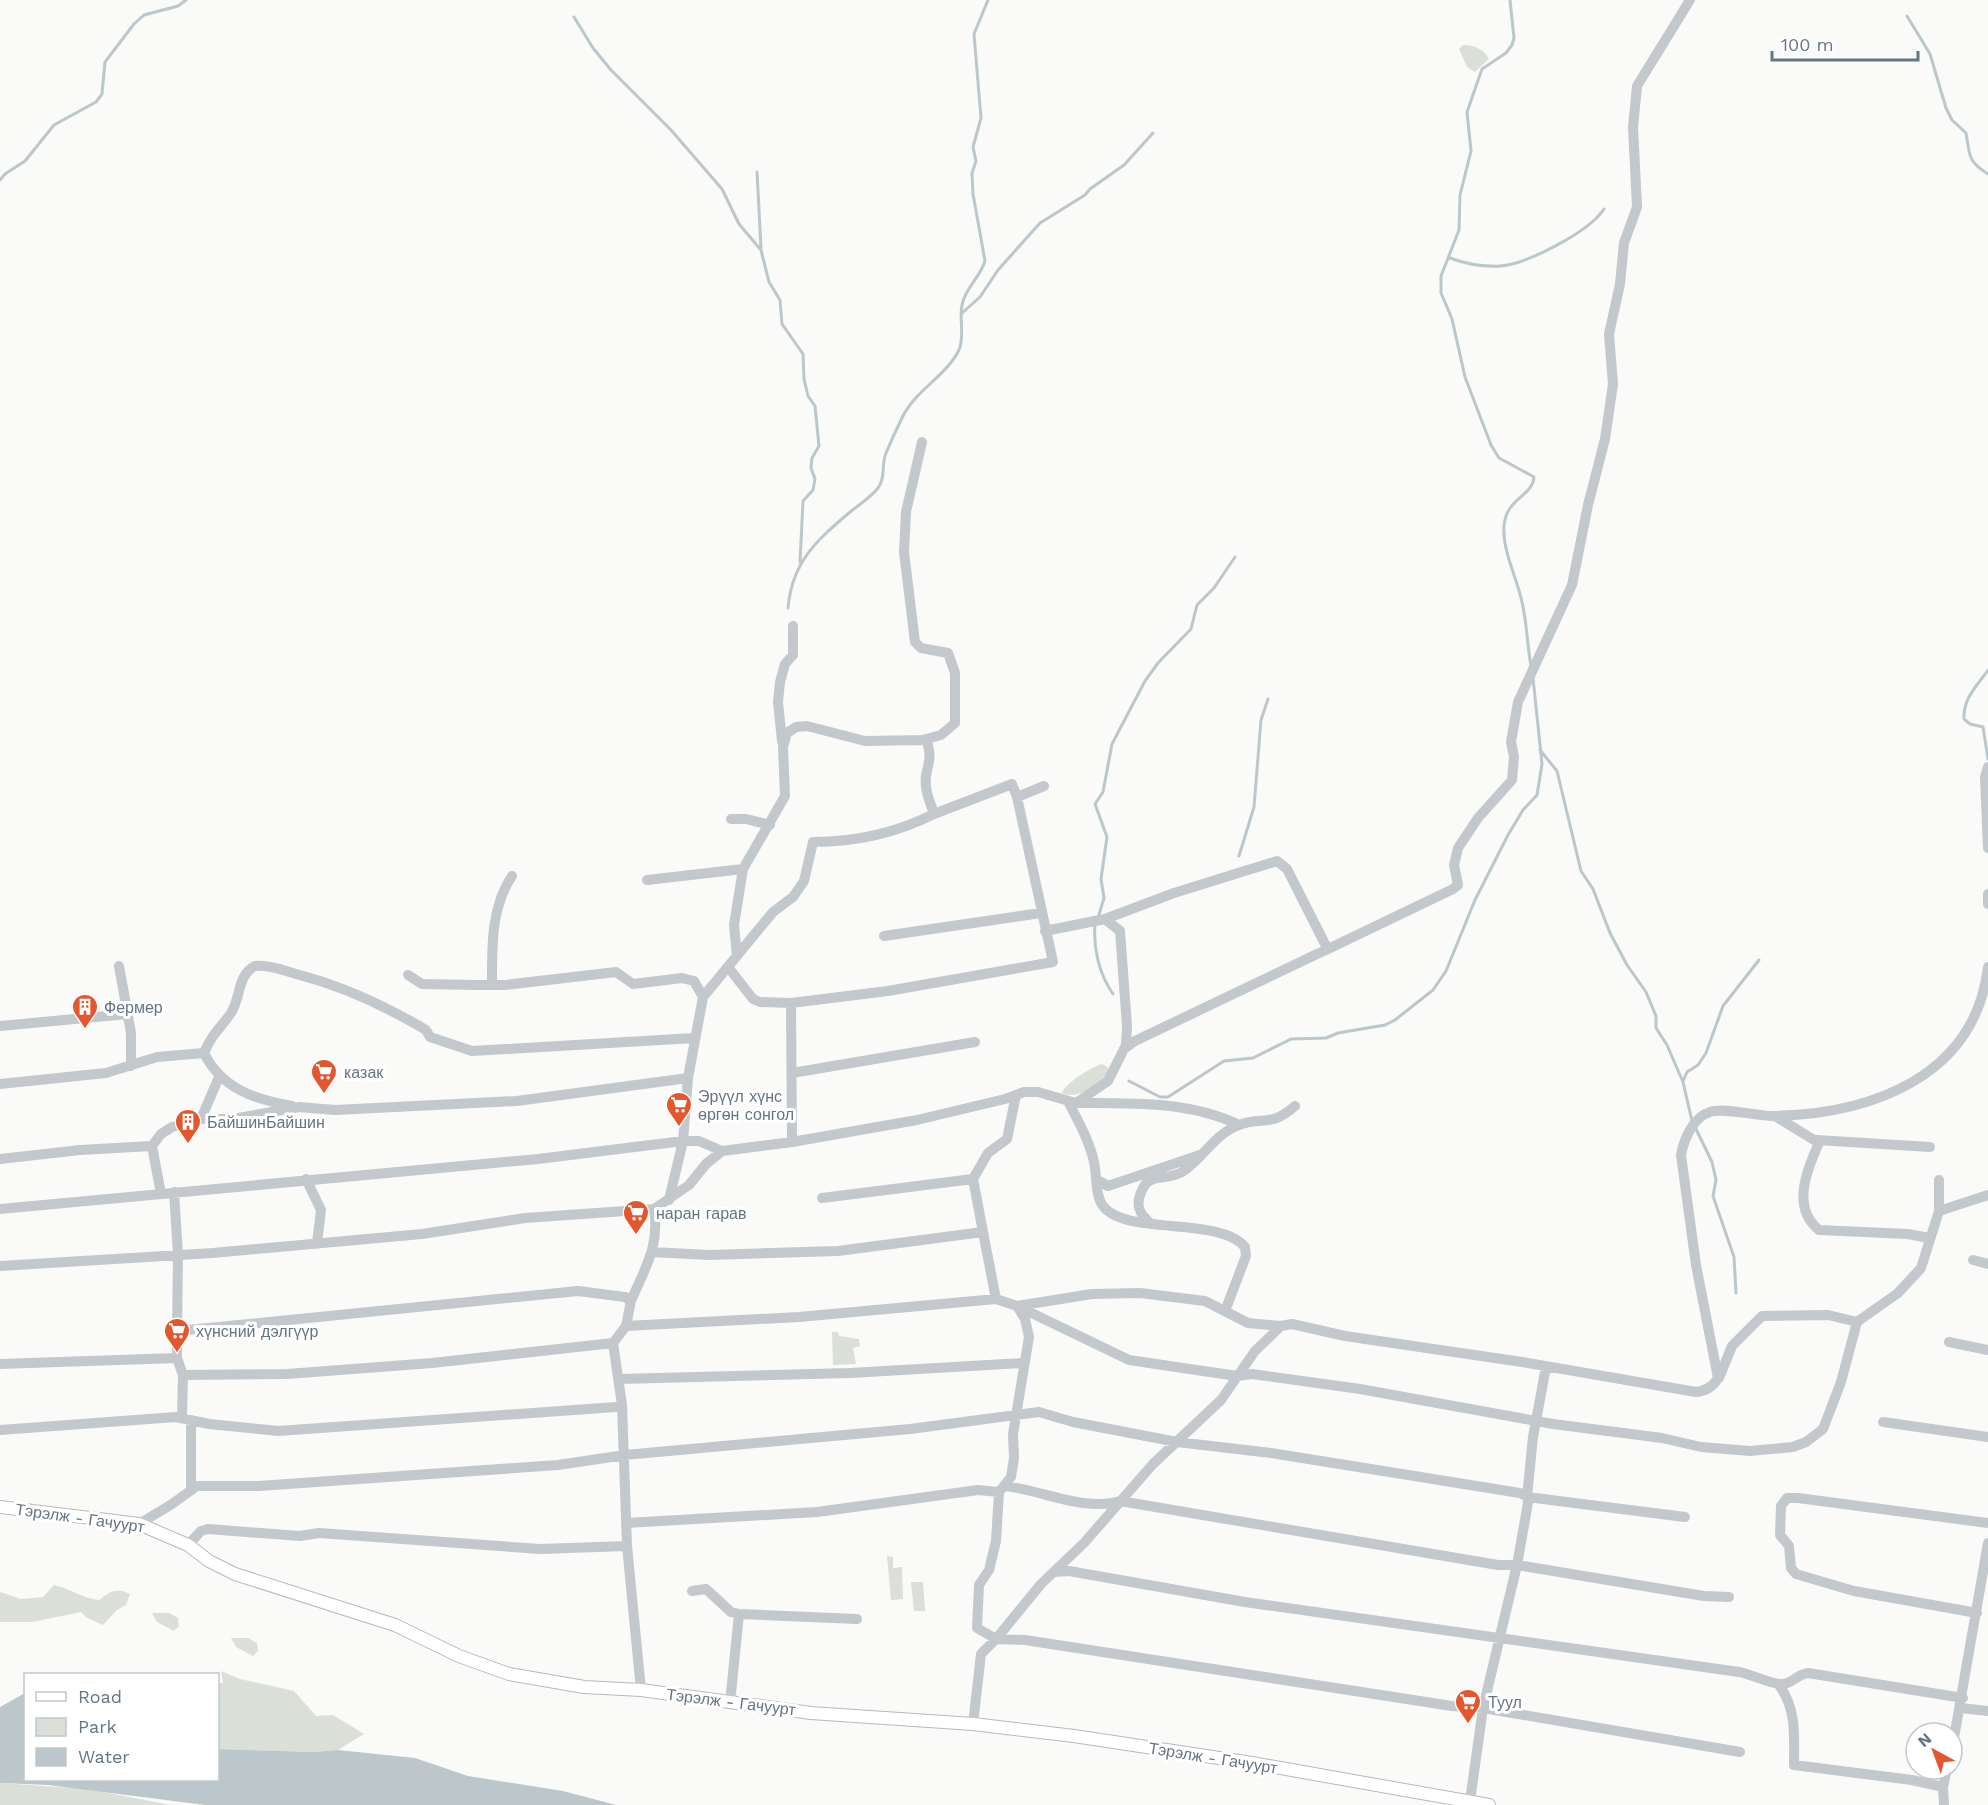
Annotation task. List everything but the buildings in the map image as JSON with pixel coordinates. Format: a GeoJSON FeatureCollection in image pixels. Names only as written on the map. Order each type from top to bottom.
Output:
{"type":"FeatureCollection","features":[{"type":"Feature","properties":{"kind":"main road","name":"Тэрэлж - Гачуурт"},"geometry":{"type":"LineString","coordinates":[[0,1507],[139,1524],[188,1545],[209,1561],[235,1574],[396,1624],[491,1669],[584,1687],[641,1690],[811,1713],[973,1724],[1252,1763],[1489,1805]]}},
{"type":"Feature","properties":{"kind":"street"},"geometry":{"type":"LineString","coordinates":[[1124,1049],[1135,1041],[1458,885],[1454,866],[1458,848],[1478,818],[1512,780],[1514,757],[1510,742],[1518,702],[1572,585],[1588,505],[1605,439],[1613,384],[1608,334],[1620,284],[1624,243],[1637,207],[1632,127],[1637,86],[1690,0]]}},
{"type":"Feature","properties":{"kind":"street"},"geometry":{"type":"LineString","coordinates":[[783,747],[787,734],[796,727],[807,726],[865,741],[926,739],[941,735],[955,723],[955,673],[948,653],[921,648],[915,642],[904,552],[906,512],[922,442]]}},
{"type":"Feature","properties":{"kind":"street"},"geometry":{"type":"LineString","coordinates":[[737,956],[734,925],[743,869],[785,796],[778,702],[780,682],[786,664],[793,655],[793,626]]}},
{"type":"Feature","properties":{"kind":"street"},"geometry":{"type":"LineString","coordinates":[[926,739],[932,760],[926,777],[926,787],[934,814]]}},
{"type":"Feature","properties":{"kind":"street"},"geometry":{"type":"LineString","coordinates":[[1988,767],[1985,777],[1988,848]]}},
{"type":"Feature","properties":{"kind":"street"},"geometry":{"type":"LineString","coordinates":[[669,1200],[683,1141],[688,1078],[703,997],[773,912],[793,897],[804,882],[813,842],[865,839],[913,824],[1012,784],[1017,796],[1053,962],[888,991],[791,1003],[760,1002],[753,999],[728,967]]}},
{"type":"Feature","properties":{"kind":"street"},"geometry":{"type":"LineString","coordinates":[[1017,796],[1044,786]]}},
{"type":"Feature","properties":{"kind":"street"},"geometry":{"type":"LineString","coordinates":[[731,819],[746,819],[770,825]]}},
{"type":"Feature","properties":{"kind":"street"},"geometry":{"type":"LineString","coordinates":[[1045,931],[1105,919],[1174,893],[1277,861],[1287,869],[1326,950]]}},
{"type":"Feature","properties":{"kind":"street"},"geometry":{"type":"LineString","coordinates":[[647,880],[743,869]]}},
{"type":"Feature","properties":{"kind":"street"},"geometry":{"type":"LineString","coordinates":[[492,983],[493,928],[504,888],[512,876]]}},
{"type":"Feature","properties":{"kind":"street"},"geometry":{"type":"LineString","coordinates":[[1988,894],[1988,904]]}},
{"type":"Feature","properties":{"kind":"street"},"geometry":{"type":"LineString","coordinates":[[884,936],[1041,913]]}},
{"type":"Feature","properties":{"kind":"street"},"geometry":{"type":"LineString","coordinates":[[1072,1103],[1107,1081],[1124,1049],[1127,1026],[1120,931],[1105,919]]}},
{"type":"Feature","properties":{"kind":"street"},"geometry":{"type":"LineString","coordinates":[[119,966],[128,1014],[131,1066]]}},
{"type":"Feature","properties":{"kind":"street"},"geometry":{"type":"LineString","coordinates":[[204,1053],[212,1033],[232,1011],[246,973],[255,966],[270,967],[320,980],[366,997],[426,1030],[430,1037],[472,1051],[694,1038]]}},
{"type":"Feature","properties":{"kind":"street"},"geometry":{"type":"LineString","coordinates":[[1718,1378],[1696,1265],[1682,1155],[1684,1140],[1703,1114],[1713,1110],[1775,1116],[1816,1113],[1892,1092],[1938,1066],[1961,1043],[1974,1021],[1985,994],[1988,968]]}},
{"type":"Feature","properties":{"kind":"street"},"geometry":{"type":"LineString","coordinates":[[408,975],[422,984],[492,983],[505,985],[616,972],[633,984],[682,978],[694,981],[703,997]]}},
{"type":"Feature","properties":{"kind":"street"},"geometry":{"type":"LineString","coordinates":[[791,1003],[792,1142]]}},
{"type":"Feature","properties":{"kind":"street"},"geometry":{"type":"LineString","coordinates":[[0,1026],[128,1014]]}},
{"type":"Feature","properties":{"kind":"street"},"geometry":{"type":"LineString","coordinates":[[792,1073],[975,1042]]}},
{"type":"Feature","properties":{"kind":"street"},"geometry":{"type":"LineString","coordinates":[[0,1084],[106,1073],[157,1057],[204,1053]]}},
{"type":"Feature","properties":{"kind":"street"},"geometry":{"type":"LineString","coordinates":[[204,1053],[219,1077],[243,1094],[299,1107],[335,1110],[517,1101],[688,1078]]}},
{"type":"Feature","properties":{"kind":"street"},"geometry":{"type":"LineString","coordinates":[[201,1119],[219,1077]]}},
{"type":"Feature","properties":{"kind":"street"},"geometry":{"type":"LineString","coordinates":[[0,1209],[538,1159],[683,1141],[699,1141],[722,1151],[792,1142],[917,1120],[1016,1095],[1038,1092],[1072,1103],[1141,1103],[1189,1110],[1239,1125],[1280,1118],[1295,1106]]}},
{"type":"Feature","properties":{"kind":"street"},"geometry":{"type":"LineString","coordinates":[[996,1299],[973,1179],[988,1153],[1007,1139],[1016,1095]]}},
{"type":"Feature","properties":{"kind":"street"},"geometry":{"type":"LineString","coordinates":[[1072,1103],[1092,1157],[1099,1200],[1104,1209],[1132,1221],[1229,1235],[1245,1246],[1246,1256],[1225,1311]]}},
{"type":"Feature","properties":{"kind":"street"},"geometry":{"type":"LineString","coordinates":[[161,1194],[152,1146],[161,1134],[172,1127],[201,1119],[234,1119],[299,1107]]}},
{"type":"Feature","properties":{"kind":"street"},"geometry":{"type":"LineString","coordinates":[[1775,1116],[1800,1134],[1817,1140],[1930,1147]]}},
{"type":"Feature","properties":{"kind":"street"},"geometry":{"type":"LineString","coordinates":[[1149,1222],[1140,1212],[1138,1204],[1142,1188],[1147,1181],[1178,1174],[1190,1167],[1223,1134],[1239,1125]]}},
{"type":"Feature","properties":{"kind":"street"},"geometry":{"type":"LineString","coordinates":[[1817,1140],[1819,1143],[1807,1173],[1803,1199],[1814,1226],[1820,1230],[1908,1234],[1929,1238]]}},
{"type":"Feature","properties":{"kind":"street"},"geometry":{"type":"LineString","coordinates":[[0,1159],[80,1150],[152,1146]]}},
{"type":"Feature","properties":{"kind":"street"},"geometry":{"type":"LineString","coordinates":[[0,1266],[178,1255],[422,1234],[525,1218],[654,1209],[689,1185],[706,1164],[722,1151]]}},
{"type":"Feature","properties":{"kind":"street"},"geometry":{"type":"LineString","coordinates":[[1097,1180],[1108,1186],[1200,1155]]}},
{"type":"Feature","properties":{"kind":"street"},"geometry":{"type":"LineString","coordinates":[[306,1179],[321,1210],[317,1243]]}},
{"type":"Feature","properties":{"kind":"street"},"geometry":{"type":"LineString","coordinates":[[822,1198],[973,1179]]}},
{"type":"Feature","properties":{"kind":"street"},"geometry":{"type":"LineString","coordinates":[[626,1326],[799,1317],[996,1299],[1017,1306],[1129,1360],[1237,1376],[1252,1374],[1360,1389],[1536,1421],[1701,1446],[1750,1451],[1793,1447],[1806,1442],[1823,1429],[1841,1382],[1857,1322],[1898,1293],[1921,1268],[1939,1211],[1939,1180]]}},
{"type":"Feature","properties":{"kind":"street"},"geometry":{"type":"LineString","coordinates":[[174,1192],[178,1255],[177,1358],[183,1375],[191,1490]]}},
{"type":"Feature","properties":{"kind":"street"},"geometry":{"type":"LineString","coordinates":[[1939,1211],[1988,1195]]}},
{"type":"Feature","properties":{"kind":"street"},"geometry":{"type":"LineString","coordinates":[[183,1375],[298,1374],[432,1363],[613,1343],[626,1326],[631,1301],[652,1252],[657,1231],[654,1209]]}},
{"type":"Feature","properties":{"kind":"street"},"geometry":{"type":"LineString","coordinates":[[652,1252],[709,1255],[814,1253],[919,1242],[983,1232]]}},
{"type":"Feature","properties":{"kind":"street"},"geometry":{"type":"LineString","coordinates":[[1973,1260],[1988,1264]]}},
{"type":"Feature","properties":{"kind":"street"},"geometry":{"type":"LineString","coordinates":[[177,1335],[188,1330],[578,1291],[625,1297],[631,1301]]}},
{"type":"Feature","properties":{"kind":"street"},"geometry":{"type":"LineString","coordinates":[[1017,1306],[1092,1294],[1140,1293],[1205,1301],[1248,1323],[1281,1326],[1292,1324],[1345,1336],[1696,1392],[1709,1388],[1718,1378],[1732,1346],[1762,1316],[1828,1315],[1857,1322]]}},
{"type":"Feature","properties":{"kind":"street"},"geometry":{"type":"LineString","coordinates":[[1017,1306],[1025,1318],[1029,1337],[1013,1434],[1014,1458],[1011,1477],[1002,1489],[996,1541],[988,1570],[979,1585],[977,1628],[996,1639],[1025,1640],[1452,1706],[1483,1708],[1740,1752]]}},
{"type":"Feature","properties":{"kind":"street"},"geometry":{"type":"LineString","coordinates":[[973,1724],[981,1654],[1120,1501],[1221,1400],[1255,1351],[1281,1326]]}},
{"type":"Feature","properties":{"kind":"street"},"geometry":{"type":"LineString","coordinates":[[1949,1342],[1988,1350]]}},
{"type":"Feature","properties":{"kind":"street"},"geometry":{"type":"LineString","coordinates":[[613,1343],[622,1405],[627,1546],[641,1690]]}},
{"type":"Feature","properties":{"kind":"street"},"geometry":{"type":"LineString","coordinates":[[0,1365],[177,1358]]}},
{"type":"Feature","properties":{"kind":"street"},"geometry":{"type":"LineString","coordinates":[[619,1379],[850,1373],[1024,1363]]}},
{"type":"Feature","properties":{"kind":"street"},"geometry":{"type":"LineString","coordinates":[[1470,1801],[1483,1708],[1517,1565],[1536,1421],[1546,1367]]}},
{"type":"Feature","properties":{"kind":"street"},"geometry":{"type":"LineString","coordinates":[[0,1431],[186,1419],[278,1431],[622,1405]]}},
{"type":"Feature","properties":{"kind":"street"},"geometry":{"type":"LineString","coordinates":[[139,1524],[197,1486],[259,1486],[558,1465],[625,1455],[899,1430],[1039,1412],[1073,1422],[1177,1442],[1365,1467],[1520,1493],[1527,1497],[1685,1517]]}},
{"type":"Feature","properties":{"kind":"street"},"geometry":{"type":"LineString","coordinates":[[1883,1422],[1988,1437]]}},
{"type":"Feature","properties":{"kind":"street"},"geometry":{"type":"LineString","coordinates":[[626,1523],[817,1512],[978,1490],[1002,1489],[1079,1501],[1110,1504],[1120,1501],[1498,1565],[1517,1565],[1704,1596],[1729,1597]]}},
{"type":"Feature","properties":{"kind":"street"},"geometry":{"type":"LineString","coordinates":[[1979,1619],[1796,1574],[1791,1568],[1789,1546],[1780,1535],[1781,1506],[1787,1498],[1798,1498],[1988,1522]]}},
{"type":"Feature","properties":{"kind":"street"},"geometry":{"type":"LineString","coordinates":[[188,1545],[201,1531],[208,1529],[300,1536],[319,1533],[540,1549],[627,1546]]}},
{"type":"Feature","properties":{"kind":"street"},"geometry":{"type":"LineString","coordinates":[[1958,1721],[1979,1619],[1988,1543]]}},
{"type":"Feature","properties":{"kind":"street"},"geometry":{"type":"LineString","coordinates":[[1054,1572],[1069,1571],[1245,1602],[1739,1672],[1779,1685],[1789,1683],[1800,1674],[1808,1673],[1962,1703],[1988,1711]]}},
{"type":"Feature","properties":{"kind":"street"},"geometry":{"type":"LineString","coordinates":[[692,1591],[706,1589],[731,1612],[739,1614],[857,1619]]}},
{"type":"Feature","properties":{"kind":"street"},"geometry":{"type":"LineString","coordinates":[[730,1703],[739,1614]]}},
{"type":"Feature","properties":{"kind":"street"},"geometry":{"type":"LineString","coordinates":[[1779,1685],[1790,1700],[1794,1714],[1794,1766],[1912,1780],[1943,1787]]}},
{"type":"Feature","properties":{"kind":"street"},"geometry":{"type":"LineString","coordinates":[[1944,1781],[1944,1805]]}},
{"type":"Feature","properties":{"kind":"green space"},"geometry":{"type":"Polygon","coordinates":[[[1463,45],[1478,48],[1489,59],[1475,72],[1467,67],[1459,49],[1463,45]]]}},
{"type":"Feature","properties":{"kind":"green space"},"geometry":{"type":"Polygon","coordinates":[[[1102,1064],[1109,1068],[1110,1073],[1094,1086],[1075,1095],[1062,1093],[1079,1076],[1102,1064]]]}},
{"type":"Feature","properties":{"kind":"green space"},"geometry":{"type":"Polygon","coordinates":[[[832,1332],[838,1332],[839,1336],[859,1339],[860,1346],[853,1348],[856,1364],[833,1365],[832,1332]]]}},
{"type":"Feature","properties":{"kind":"green space"},"geometry":{"type":"Polygon","coordinates":[[[887,1556],[893,1557],[893,1568],[902,1567],[903,1599],[891,1600],[887,1556]]]}},
{"type":"Feature","properties":{"kind":"green space"},"geometry":{"type":"Polygon","coordinates":[[[911,1582],[923,1582],[925,1611],[914,1611],[911,1582]]]}},
{"type":"Feature","properties":{"kind":"green space"},"geometry":{"type":"Polygon","coordinates":[[[54,1585],[99,1600],[114,1591],[130,1594],[126,1605],[117,1610],[103,1625],[87,1618],[81,1612],[32,1622],[0,1622],[0,1592],[21,1599],[43,1597],[54,1585]]]}},
{"type":"Feature","properties":{"kind":"green space"},"geometry":{"type":"Polygon","coordinates":[[[152,1613],[169,1613],[178,1618],[179,1626],[174,1631],[157,1622],[152,1613]]]}},
{"type":"Feature","properties":{"kind":"green space"},"geometry":{"type":"Polygon","coordinates":[[[231,1638],[248,1638],[257,1643],[258,1651],[253,1656],[236,1647],[231,1638]]]}},
{"type":"Feature","properties":{"kind":"green space"},"geometry":{"type":"Polygon","coordinates":[[[221,1671],[240,1679],[294,1691],[316,1716],[333,1715],[364,1734],[338,1750],[313,1752],[219,1749],[219,1683],[223,1683],[221,1671]]]}},
{"type":"Feature","properties":{"kind":"green space"},"geometry":{"type":"Polygon","coordinates":[[[0,1783],[87,1789],[171,1805],[0,1805],[0,1783]]]}},
{"type":"Feature","properties":{"kind":"water"},"geometry":{"type":"Polygon","coordinates":[[[24,1694],[24,1781],[219,1781],[219,1749],[313,1752],[338,1750],[415,1758],[468,1776],[563,1791],[616,1805],[205,1805],[48,1785],[0,1783],[0,1707],[24,1694]]]}},
{"type":"Feature","properties":{"kind":"waterway"},"geometry":{"type":"LineString","coordinates":[[0,180],[25,161],[54,125],[96,102],[102,94],[105,62],[134,24],[144,15],[178,6],[186,0]]}},
{"type":"Feature","properties":{"kind":"waterway"},"geometry":{"type":"LineString","coordinates":[[788,608],[790,592],[800,565],[816,543],[878,488],[882,480],[886,453],[903,416],[915,398],[947,368],[959,350],[962,339],[961,311],[964,299],[985,261],[973,194],[972,173],[976,161],[973,147],[981,118],[974,34],[988,0]]}},
{"type":"Feature","properties":{"kind":"waterway"},"geometry":{"type":"LineString","coordinates":[[1510,0],[1514,38],[1512,45],[1506,53],[1482,69],[1467,112],[1471,151],[1460,195],[1459,230],[1441,276],[1441,293],[1452,319],[1465,377],[1491,445],[1499,458],[1534,477],[1529,489],[1509,509],[1504,526],[1507,554],[1524,610],[1531,666]]}},
{"type":"Feature","properties":{"kind":"waterway"},"geometry":{"type":"LineString","coordinates":[[1907,16],[1930,54],[1946,108],[1952,120],[1966,133],[1973,161],[1988,174]]}},
{"type":"Feature","properties":{"kind":"waterway"},"geometry":{"type":"LineString","coordinates":[[574,17],[593,48],[611,70],[671,130],[722,189],[739,224],[761,250],[769,282],[780,300],[782,324],[803,354],[804,379],[808,396],[815,406],[819,446],[812,458],[811,468],[815,479],[813,490],[803,501],[800,562]]}},
{"type":"Feature","properties":{"kind":"waterway"},"geometry":{"type":"LineString","coordinates":[[961,314],[980,297],[998,270],[1040,223],[1085,195],[1124,165],[1153,133]]}},
{"type":"Feature","properties":{"kind":"waterway"},"geometry":{"type":"LineString","coordinates":[[757,172],[761,248]]}},
{"type":"Feature","properties":{"kind":"waterway"},"geometry":{"type":"LineString","coordinates":[[1450,258],[1480,265],[1512,264],[1541,253],[1572,237],[1604,209]]}},
{"type":"Feature","properties":{"kind":"waterway"},"geometry":{"type":"LineString","coordinates":[[1098,918],[1104,898],[1101,879],[1107,837],[1095,804],[1103,792],[1112,744],[1145,681],[1158,663],[1191,629],[1197,605],[1214,588],[1235,557]]}},
{"type":"Feature","properties":{"kind":"waterway"},"geometry":{"type":"LineString","coordinates":[[1988,670],[1968,698],[1964,712],[1964,719],[1970,724],[1983,727],[1988,759]]}},
{"type":"Feature","properties":{"kind":"waterway"},"geometry":{"type":"LineString","coordinates":[[1129,1081],[1160,1097],[1168,1097],[1224,1061],[1253,1058],[1291,1039],[1326,1038],[1338,1033],[1385,1025],[1395,1020],[1433,990],[1446,971],[1475,900],[1508,835],[1523,810],[1537,795],[1542,764],[1533,678]]}},
{"type":"Feature","properties":{"kind":"waterway"},"geometry":{"type":"LineString","coordinates":[[1239,856],[1254,807],[1261,720],[1268,699]]}},
{"type":"Feature","properties":{"kind":"waterway"},"geometry":{"type":"LineString","coordinates":[[1540,750],[1557,771],[1581,871],[1593,889],[1610,933],[1627,965],[1646,992],[1656,1016],[1656,1028],[1667,1045],[1683,1082],[1692,1121]]}},
{"type":"Feature","properties":{"kind":"waterway"},"geometry":{"type":"LineString","coordinates":[[1095,924],[1098,960],[1113,994]]}},
{"type":"Feature","properties":{"kind":"waterway"},"geometry":{"type":"LineString","coordinates":[[1683,1081],[1687,1072],[1698,1065],[1706,1053],[1723,1006],[1759,960]]}},
{"type":"Feature","properties":{"kind":"waterway"},"geometry":{"type":"LineString","coordinates":[[1695,1127],[1712,1162],[1716,1180],[1713,1196],[1734,1257],[1736,1293]]}},
{"type":"Feature","properties":{"kind":"place","name":"Фермер"},"geometry":{"type":"Point","coordinates":[85,1030]}},
{"type":"Feature","properties":{"kind":"place","name":"казак"},"geometry":{"type":"Point","coordinates":[324,1095]}},
{"type":"Feature","properties":{"kind":"place","name":"Эрүүл хүнс өргөн сонгол"},"geometry":{"type":"Point","coordinates":[679,1128]}},
{"type":"Feature","properties":{"kind":"place","name":"БайшинБайшин"},"geometry":{"type":"Point","coordinates":[188,1145]}},
{"type":"Feature","properties":{"kind":"place","name":"наран гарав"},"geometry":{"type":"Point","coordinates":[636,1236]}},
{"type":"Feature","properties":{"kind":"place","name":"хүнсний дэлгүүр"},"geometry":{"type":"Point","coordinates":[177,1354]}},
{"type":"Feature","properties":{"kind":"place","name":"Туул"},"geometry":{"type":"Point","coordinates":[1468,1725]}}]}
